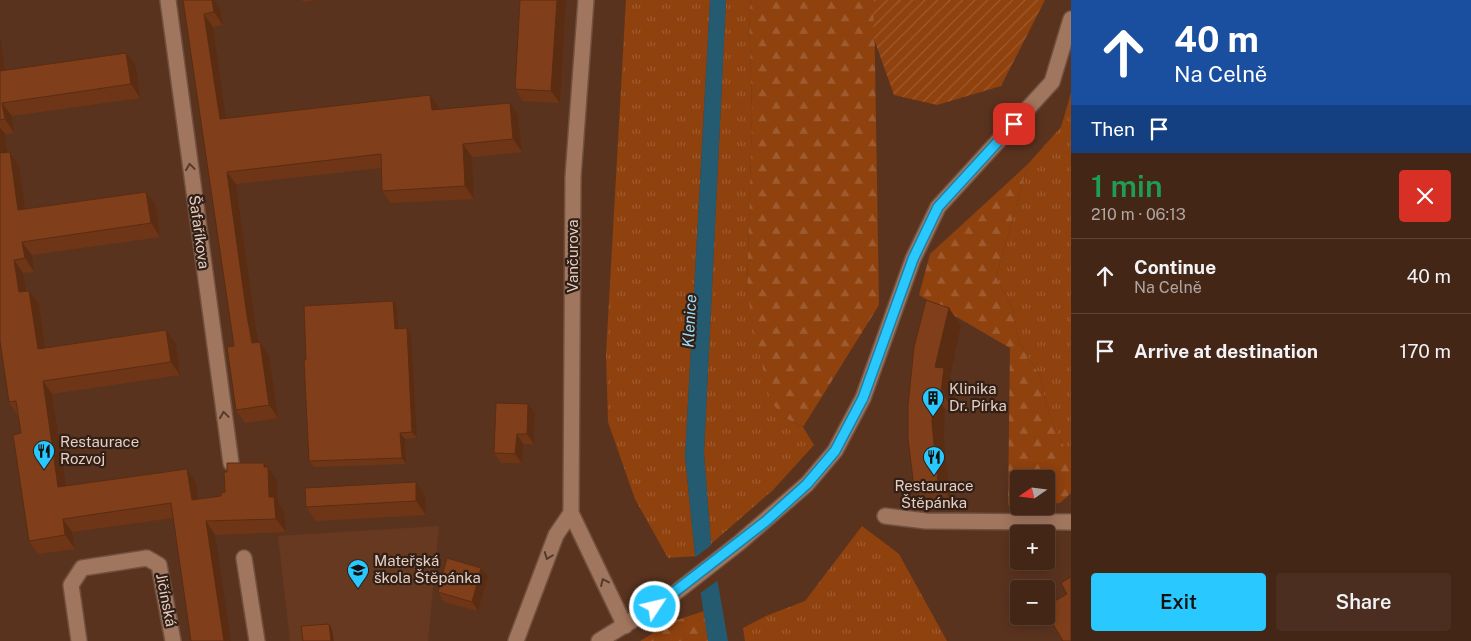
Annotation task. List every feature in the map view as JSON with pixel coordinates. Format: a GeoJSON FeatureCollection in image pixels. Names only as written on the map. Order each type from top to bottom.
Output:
{"type":"FeatureCollection","features":[{"type":"Feature","properties":{"kind":"street","name":"Šafaříkova"},"geometry":{"type":"LineString","coordinates":[[168,0],[231,463]]}},
{"type":"Feature","properties":{"kind":"street","name":"Vančurova"},"geometry":{"type":"LineString","coordinates":[[586,0],[573,177],[572,513],[625,626]]}},
{"type":"Feature","properties":{"kind":"street"},"geometry":{"type":"LineString","coordinates":[[599,641],[670,597],[739,543],[807,484],[835,451],[863,398],[913,259],[938,207],[1052,82],[1071,19]]}},
{"type":"Feature","properties":{"kind":"street"},"geometry":{"type":"LineString","coordinates":[[516,641],[556,536],[572,513]]}},
{"type":"Feature","properties":{"kind":"street"},"geometry":{"type":"LineString","coordinates":[[885,516],[934,521],[1071,522]]}},
{"type":"Feature","properties":{"kind":"street","name":"Jičínská"},"geometry":{"type":"LineString","coordinates":[[79,641],[71,585],[82,568],[147,558],[159,565],[173,641]]}},
{"type":"Feature","properties":{"kind":"street"},"geometry":{"type":"LineString","coordinates":[[244,558],[257,641]]}},
{"type":"Feature","properties":{"kind":"shaded area","name":"Mateřská škola Štěpánka"},"geometry":{"type":"Polygon","coordinates":[[[439,526],[428,641],[290,641],[278,536],[439,526]]]}},
{"type":"Feature","properties":{"kind":"green space"},"geometry":{"type":"Polygon","coordinates":[[[626,0],[710,0],[685,456],[695,556],[668,558],[635,499],[608,422],[606,354],[626,0]]]}},
{"type":"Feature","properties":{"kind":"green space"},"geometry":{"type":"Polygon","coordinates":[[[726,0],[752,0],[749,12],[752,113],[747,293],[785,418],[803,427],[814,445],[773,490],[711,544],[704,453],[726,0]]]}},
{"type":"Feature","properties":{"kind":"green space"},"geometry":{"type":"Polygon","coordinates":[[[752,0],[874,0],[879,305],[803,427],[785,418],[770,401],[747,293],[752,113],[749,12],[752,0]]]}},
{"type":"Feature","properties":{"kind":"green space"},"geometry":{"type":"Polygon","coordinates":[[[874,0],[1045,0],[1001,86],[937,105],[894,95],[873,36],[874,0]]]}},
{"type":"Feature","properties":{"kind":"green space"},"geometry":{"type":"Polygon","coordinates":[[[1071,93],[1071,453],[1068,457],[1047,408],[1040,376],[1019,342],[1013,309],[996,277],[1028,164],[1061,127],[1071,93]]]}},
{"type":"Feature","properties":{"kind":"green space"},"geometry":{"type":"Polygon","coordinates":[[[1028,164],[996,277],[1013,309],[1019,342],[1040,376],[1047,408],[1068,456],[1071,453],[1071,493],[1060,503],[1055,503],[1055,470],[1010,470],[1010,505],[1008,505],[1010,348],[919,295],[930,254],[1028,164]]]}},
{"type":"Feature","properties":{"kind":"green space"},"geometry":{"type":"Polygon","coordinates":[[[862,526],[899,554],[947,641],[745,641],[743,628],[766,616],[805,601],[862,526]]]}},
{"type":"Feature","properties":{"kind":"green space"},"geometry":{"type":"Polygon","coordinates":[[[704,611],[708,641],[640,641],[674,621],[704,611]]]}},
{"type":"Feature","properties":{"kind":"water"},"geometry":{"type":"Polygon","coordinates":[[[710,0],[726,0],[704,453],[711,544],[728,641],[708,641],[695,556],[685,456],[710,0]]]}},
{"type":"Feature","properties":{"kind":"pier"},"geometry":{"type":"Polygon","coordinates":[[[714,543],[721,578],[699,594],[693,559],[714,543]]]}},
{"type":"Feature","properties":{"kind":"building"},"geometry":{"type":"Polygon","coordinates":[[[183,0],[212,0],[214,12],[204,14],[220,119],[430,95],[432,110],[510,103],[513,139],[463,144],[465,186],[382,191],[381,154],[227,172],[247,316],[252,343],[260,342],[269,405],[236,410],[227,347],[234,346],[183,0]]]}},
{"type":"Feature","properties":{"kind":"building"},"geometry":{"type":"Polygon","coordinates":[[[520,0],[557,0],[551,91],[515,89],[520,0]]]}},
{"type":"Feature","properties":{"kind":"building"},"geometry":{"type":"Polygon","coordinates":[[[126,53],[131,84],[2,103],[5,119],[0,120],[0,71],[126,53]]]}},
{"type":"Feature","properties":{"kind":"building"},"geometry":{"type":"Polygon","coordinates":[[[10,152],[18,210],[146,192],[151,223],[22,242],[25,258],[14,260],[19,292],[29,291],[38,349],[166,330],[171,362],[43,381],[58,487],[187,469],[192,500],[221,496],[221,493],[225,492],[224,472],[227,472],[227,463],[264,463],[264,467],[268,467],[269,497],[274,497],[276,519],[206,521],[224,641],[191,641],[171,503],[63,519],[65,535],[29,541],[13,435],[21,433],[16,401],[9,402],[0,341],[0,153],[10,152]]]}},
{"type":"Feature","properties":{"kind":"building"},"geometry":{"type":"Polygon","coordinates":[[[926,300],[949,308],[935,367],[944,368],[941,392],[933,391],[932,424],[938,482],[914,487],[908,439],[908,406],[914,347],[926,300]]]}},
{"type":"Feature","properties":{"kind":"building"},"geometry":{"type":"Polygon","coordinates":[[[393,301],[395,329],[407,328],[412,432],[400,433],[402,458],[309,461],[304,360],[306,360],[304,306],[393,301]]]}},
{"type":"Feature","properties":{"kind":"building"},"geometry":{"type":"Polygon","coordinates":[[[496,403],[528,404],[527,434],[517,434],[515,454],[494,453],[496,403]]]}},
{"type":"Feature","properties":{"kind":"building"},"geometry":{"type":"Polygon","coordinates":[[[416,482],[416,501],[306,507],[305,488],[416,482]]]}},
{"type":"Feature","properties":{"kind":"building"},"geometry":{"type":"Polygon","coordinates":[[[447,558],[481,568],[472,602],[438,592],[447,558]]]}},
{"type":"Feature","properties":{"kind":"building"},"geometry":{"type":"Polygon","coordinates":[[[1071,577],[1071,641],[1063,641],[1054,625],[1055,601],[1067,594],[1061,583],[1071,577]]]}},
{"type":"Feature","properties":{"kind":"building"},"geometry":{"type":"Polygon","coordinates":[[[329,624],[331,641],[303,641],[301,626],[329,624]]]}},
{"type":"Feature","properties":{"kind":"place","name":"Klinika Dr. Pírka"},"geometry":{"type":"Point","coordinates":[933,417]}},
{"type":"Feature","properties":{"kind":"place","name":"Restaurace Rozvoj"},"geometry":{"type":"Point","coordinates":[44,470]}},
{"type":"Feature","properties":{"kind":"place","name":"Restaurace Štěpánka"},"geometry":{"type":"Point","coordinates":[934,476]}},
{"type":"Feature","properties":{"kind":"place","name":"Mateřská škola Štěpánka"},"geometry":{"type":"Point","coordinates":[358,589]}},
{"type":"Feature","properties":{"kind":"route"},"geometry":{"type":"LineString","coordinates":[[655,607],[766,521],[807,484],[835,451],[863,398],[913,259],[938,207],[1014,124]]}},
{"type":"Feature","properties":{"kind":"water label","name":"Klenice"},"geometry":{"type":"Point","coordinates":[689,321]}}]}
